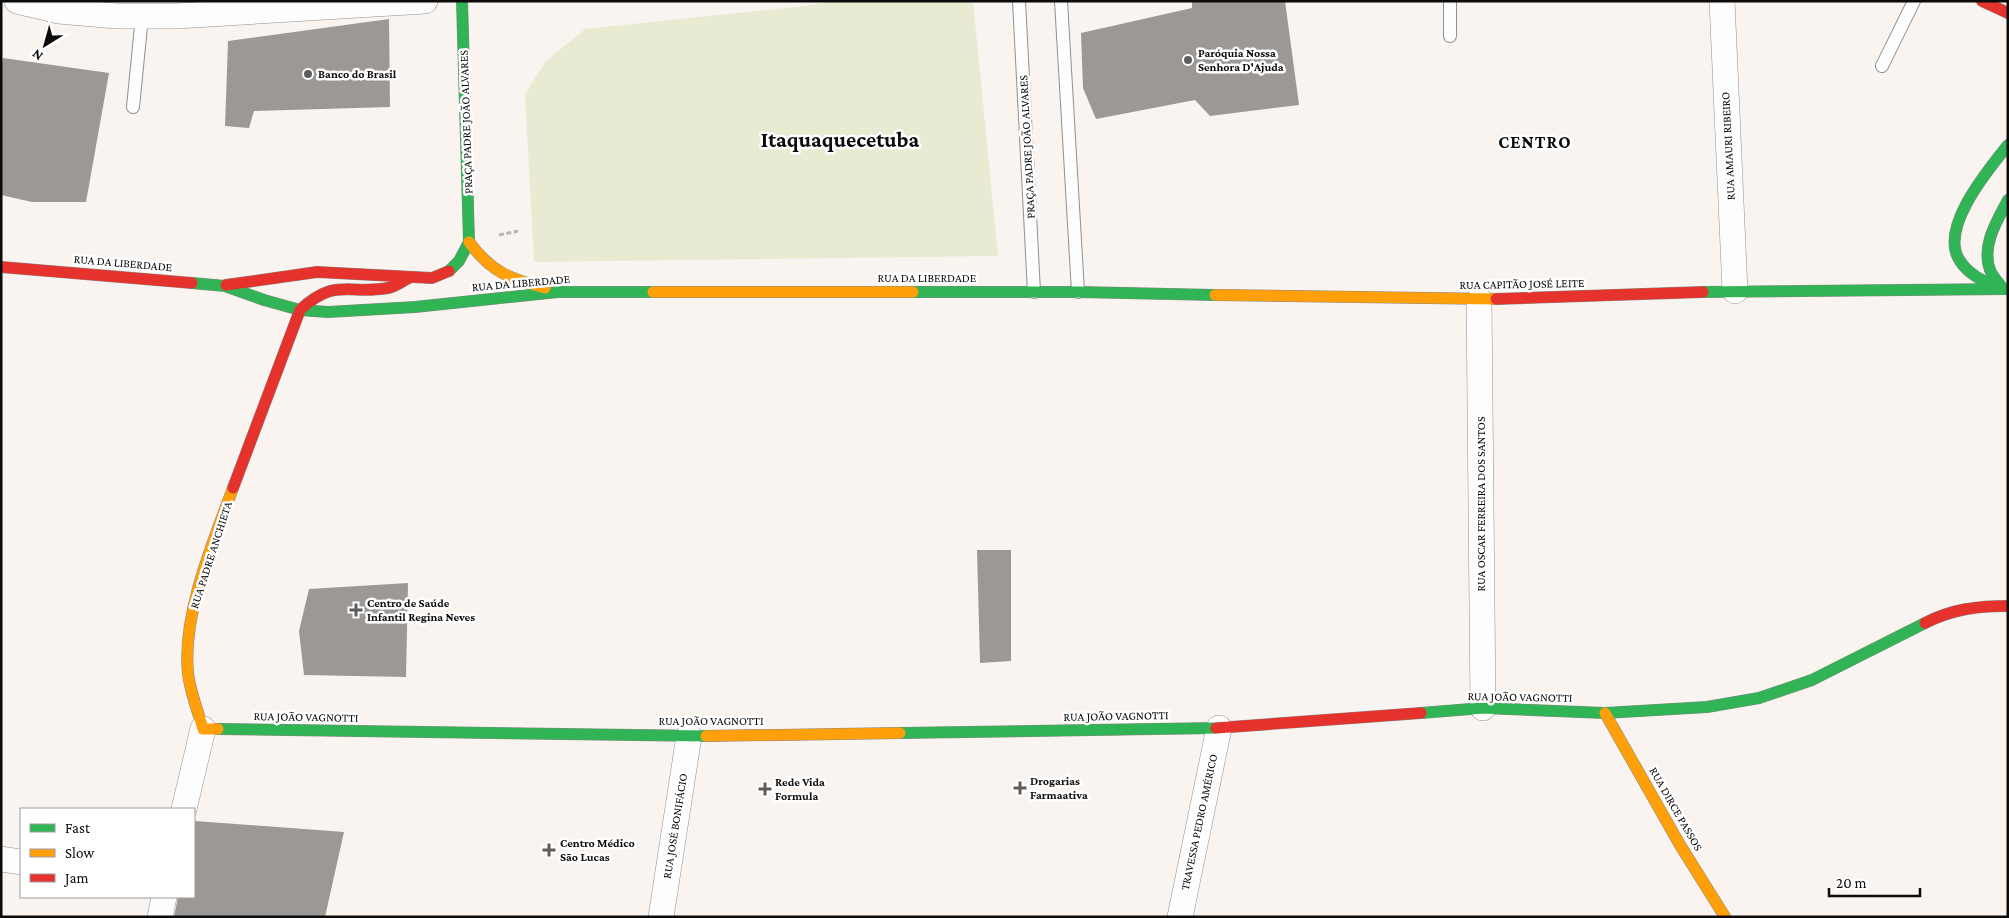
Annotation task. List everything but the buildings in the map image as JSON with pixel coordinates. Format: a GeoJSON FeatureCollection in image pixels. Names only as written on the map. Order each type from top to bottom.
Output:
{"type":"FeatureCollection","features":[{"type":"Feature","properties":{"kind":"main road","name":"PRAÇA PADRE JOÃO ALVARES"},"geometry":{"type":"LineString","coordinates":[[462,1],[470,242]]}},
{"type":"Feature","properties":{"kind":"main road"},"geometry":{"type":"LineString","coordinates":[[1982,1],[2008,13]]}},
{"type":"Feature","properties":{"kind":"main road"},"geometry":{"type":"LineString","coordinates":[[1992,165],[2008,134]]}},
{"type":"Feature","properties":{"kind":"main road"},"geometry":{"type":"LineString","coordinates":[[2005,289],[1982,282],[1956,263],[1954,232],[1961,212],[1992,165],[2008,145]]}},
{"type":"Feature","properties":{"kind":"main road"},"geometry":{"type":"LineString","coordinates":[[2005,289],[1990,270],[1987,258],[1989,242],[2008,200]]}},
{"type":"Feature","properties":{"kind":"main road"},"geometry":{"type":"LineString","coordinates":[[225,286],[317,272],[432,278],[448,273],[459,262],[470,242]]}},
{"type":"Feature","properties":{"kind":"main road"},"geometry":{"type":"LineString","coordinates":[[470,242],[479,257],[504,277],[558,292]]}},
{"type":"Feature","properties":{"kind":"main road","name":"RUA DA LIBERDADE"},"geometry":{"type":"LineString","coordinates":[[1,267],[225,286],[300,310],[328,312],[368,311],[558,292],[1078,292]]}},
{"type":"Feature","properties":{"kind":"main road"},"geometry":{"type":"LineString","coordinates":[[300,310],[312,297],[329,290],[390,288],[409,278]]}},
{"type":"Feature","properties":{"kind":"main road","name":"RUA CAPITÃO JOSÉ LEITE"},"geometry":{"type":"LineString","coordinates":[[1078,292],[1479,300],[1735,292],[1909,290],[1930,280]]}},
{"type":"Feature","properties":{"kind":"main road"},"geometry":{"type":"LineString","coordinates":[[1909,290],[2005,289]]}},
{"type":"Feature","properties":{"kind":"main road","name":"RUA PADRE ANCHIETA"},"geometry":{"type":"LineString","coordinates":[[203,729],[188,675],[187,649],[193,604],[225,510],[300,310]]}},
{"type":"Feature","properties":{"kind":"main road","name":"RUA JOÃO VAGNOTTI"},"geometry":{"type":"LineString","coordinates":[[203,729],[689,736],[1218,728],[1483,708],[1605,713],[1707,707],[1759,698],[1812,680],[1937,616],[1977,606],[2008,606]]}},
{"type":"Feature","properties":{"kind":"main road","name":"RUA DIRCE PASSOS"},"geometry":{"type":"LineString","coordinates":[[1605,713],[1680,845],[1725,917]]}},
{"type":"Feature","properties":{"kind":"street"},"geometry":{"type":"LineString","coordinates":[[17,1],[59,11],[116,16],[177,16],[425,1]]}},
{"type":"Feature","properties":{"kind":"street","name":"RUA AMAURI RIBEIRO"},"geometry":{"type":"LineString","coordinates":[[1722,1],[1735,292]]}},
{"type":"Feature","properties":{"kind":"street","name":"RUA OSCAR FERREIRA DOS SANTOS"},"geometry":{"type":"LineString","coordinates":[[1479,300],[1483,708]]}},
{"type":"Feature","properties":{"kind":"street","name":"TRAVESSA PEDRO AMÉRICO"},"geometry":{"type":"LineString","coordinates":[[1180,917],[1218,728]]}},
{"type":"Feature","properties":{"kind":"street","name":"RUA PADRE ANCHIETA"},"geometry":{"type":"LineString","coordinates":[[184,808],[203,729]]}},
{"type":"Feature","properties":{"kind":"street","name":"RUA JOSÉ BONIFÁCIO"},"geometry":{"type":"LineString","coordinates":[[661,917],[689,736]]}},
{"type":"Feature","properties":{"kind":"street"},"geometry":{"type":"LineString","coordinates":[[1,859],[20,862]]}},
{"type":"Feature","properties":{"kind":"street"},"geometry":{"type":"LineString","coordinates":[[160,917],[164,898]]}},
{"type":"Feature","properties":{"kind":"lane","name":"PRAÇA PADRE JOÃO ALVARES"},"geometry":{"type":"LineString","coordinates":[[1019,1],[1034,292]]}},
{"type":"Feature","properties":{"kind":"lane"},"geometry":{"type":"LineString","coordinates":[[1061,1],[1078,292]]}},
{"type":"Feature","properties":{"kind":"lane"},"geometry":{"type":"LineString","coordinates":[[1450,1],[1450,36]]}},
{"type":"Feature","properties":{"kind":"lane"},"geometry":{"type":"LineString","coordinates":[[1882,66],[1914,1]]}},
{"type":"Feature","properties":{"kind":"lane"},"geometry":{"type":"LineString","coordinates":[[133,107],[142,16]]}},
{"type":"Feature","properties":{"kind":"green space"},"geometry":{"type":"Polygon","coordinates":[[[834,1],[973,1],[998,256],[534,262],[525,94],[546,61],[585,29],[804,6],[834,1]]]}},
{"type":"Feature","properties":{"kind":"traffic: fast"},"geometry":{"type":"LineString","coordinates":[[449,271],[459,261],[469,242],[462,1]]}},
{"type":"Feature","properties":{"kind":"traffic: fast"},"geometry":{"type":"LineString","coordinates":[[1998,288],[1977,277],[1960,261],[1955,248],[1955,233],[1968,200],[2008,145]]}},
{"type":"Feature","properties":{"kind":"traffic: fast"},"geometry":{"type":"LineString","coordinates":[[2003,289],[1990,270],[1987,252],[1991,234],[2008,200]]}},
{"type":"Feature","properties":{"kind":"traffic: fast"},"geometry":{"type":"LineString","coordinates":[[192,283],[225,286],[300,310],[328,312],[415,307],[558,292],[653,292]]}},
{"type":"Feature","properties":{"kind":"traffic: fast"},"geometry":{"type":"LineString","coordinates":[[1703,292],[2008,289]]}},
{"type":"Feature","properties":{"kind":"traffic: fast"},"geometry":{"type":"LineString","coordinates":[[913,292],[1078,292],[1215,295]]}},
{"type":"Feature","properties":{"kind":"traffic: fast"},"geometry":{"type":"LineString","coordinates":[[1421,713],[1483,708],[1605,713],[1707,707],[1759,698],[1812,680],[1925,623]]}},
{"type":"Feature","properties":{"kind":"traffic: fast"},"geometry":{"type":"LineString","coordinates":[[900,733],[1216,728]]}},
{"type":"Feature","properties":{"kind":"traffic: fast"},"geometry":{"type":"LineString","coordinates":[[218,729],[706,736]]}},
{"type":"Feature","properties":{"kind":"traffic: slow"},"geometry":{"type":"LineString","coordinates":[[469,242],[485,261],[502,273],[545,288]]}},
{"type":"Feature","properties":{"kind":"traffic: slow"},"geometry":{"type":"LineString","coordinates":[[653,292],[913,292]]}},
{"type":"Feature","properties":{"kind":"traffic: slow"},"geometry":{"type":"LineString","coordinates":[[1215,295],[1496,299]]}},
{"type":"Feature","properties":{"kind":"traffic: slow"},"geometry":{"type":"LineString","coordinates":[[218,729],[203,729],[189,680],[187,651],[194,603],[208,555],[233,488]]}},
{"type":"Feature","properties":{"kind":"traffic: slow"},"geometry":{"type":"LineString","coordinates":[[1605,713],[1680,845],[1725,917]]}},
{"type":"Feature","properties":{"kind":"traffic: slow"},"geometry":{"type":"LineString","coordinates":[[706,736],[900,733]]}},
{"type":"Feature","properties":{"kind":"traffic: jam"},"geometry":{"type":"LineString","coordinates":[[1982,1],[2008,13]]}},
{"type":"Feature","properties":{"kind":"traffic: jam"},"geometry":{"type":"LineString","coordinates":[[1,267],[192,283]]}},
{"type":"Feature","properties":{"kind":"traffic: jam"},"geometry":{"type":"LineString","coordinates":[[226,285],[317,272],[432,278],[449,271]]}},
{"type":"Feature","properties":{"kind":"traffic: jam"},"geometry":{"type":"LineString","coordinates":[[233,488],[300,310],[312,300],[333,290],[388,288],[409,278]]}},
{"type":"Feature","properties":{"kind":"traffic: jam"},"geometry":{"type":"LineString","coordinates":[[1496,299],[1703,292]]}},
{"type":"Feature","properties":{"kind":"traffic: jam"},"geometry":{"type":"LineString","coordinates":[[1925,623],[1945,614],[1965,609],[2008,606]]}},
{"type":"Feature","properties":{"kind":"traffic: jam"},"geometry":{"type":"LineString","coordinates":[[1216,728],[1421,713]]}},
{"type":"Feature","properties":{"kind":"place","name":"Paróquia Nossa Senhora D'Ajuda"},"geometry":{"type":"Point","coordinates":[1188,60]}},
{"type":"Feature","properties":{"kind":"place","name":"Banco do Brasil"},"geometry":{"type":"Point","coordinates":[308,74]}},
{"type":"Feature","properties":{"kind":"place","name":"Centro de Saúde Infantil Regina Neves"},"geometry":{"type":"Point","coordinates":[356,610]}},
{"type":"Feature","properties":{"kind":"place","name":"Drogarias Farmaativa"},"geometry":{"type":"Point","coordinates":[1020,788]}},
{"type":"Feature","properties":{"kind":"place","name":"Rede Vida Formula"},"geometry":{"type":"Point","coordinates":[765,789]}},
{"type":"Feature","properties":{"kind":"place","name":"Centro Médico São Lucas"},"geometry":{"type":"Point","coordinates":[549,850]}},
{"type":"Feature","properties":{"kind":"district","name":"Itaquaquecetuba"},"geometry":{"type":"Point","coordinates":[840,139]}},
{"type":"Feature","properties":{"kind":"district","name":"CENTRO"},"geometry":{"type":"Point","coordinates":[1535,142]}}]}
